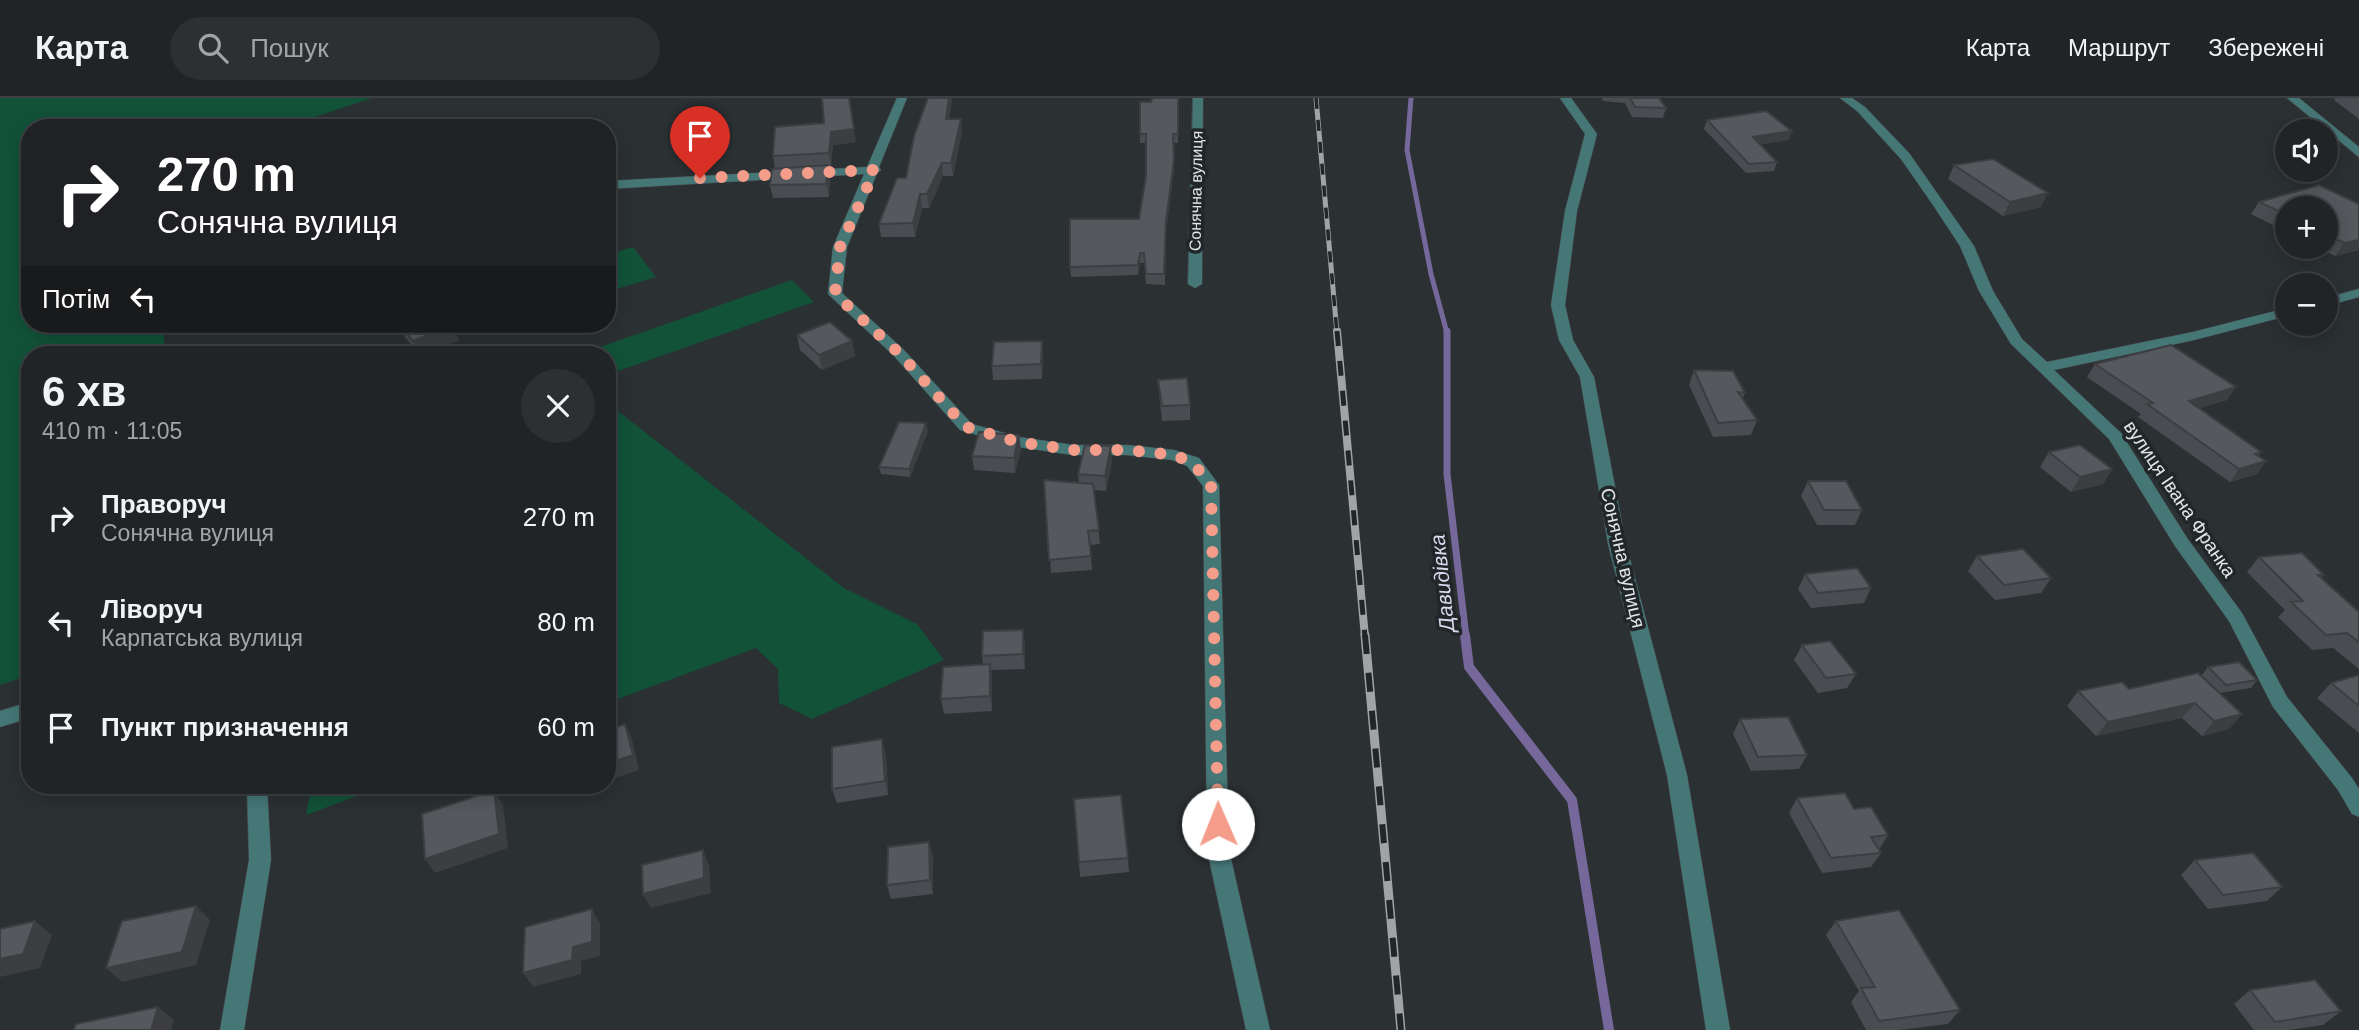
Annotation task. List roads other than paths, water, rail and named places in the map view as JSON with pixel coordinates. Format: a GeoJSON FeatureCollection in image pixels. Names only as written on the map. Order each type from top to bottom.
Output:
{"type":"FeatureCollection","features":[{"type":"Feature","properties":{"kind":"street"},"geometry":{"type":"LineString","coordinates":[[902,98],[875,170],[840,247],[835,294],[899,353],[966,427],[1018,442],[1073,450],[1126,450],[1174,455],[1193,463],[1211,485],[1218,850],[1258,1030]]}},
{"type":"Feature","properties":{"kind":"street","name":"Сонячна вулиця"},"geometry":{"type":"LineString","coordinates":[[1195,284],[1198,98]]}},
{"type":"Feature","properties":{"kind":"street","name":"Сонячна вулиця"},"geometry":{"type":"LineString","coordinates":[[1565,98],[1591,134],[1570,211],[1558,304],[1566,340],[1587,377],[1617,544],[1677,775],[1718,1030]]}},
{"type":"Feature","properties":{"kind":"street","name":"вулиця Івана Франка"},"geometry":{"type":"LineString","coordinates":[[1845,98],[1861,109],[1905,156],[1967,246],[1986,290],[2016,341],[2115,436],[2180,542],[2236,618],[2280,702],[2345,784],[2359,808]]}},
{"type":"Feature","properties":{"kind":"street"},"geometry":{"type":"LineString","coordinates":[[2292,98],[2359,153]]}},
{"type":"Feature","properties":{"kind":"street"},"geometry":{"type":"LineString","coordinates":[[616,184],[875,170]]}},
{"type":"Feature","properties":{"kind":"street"},"geometry":{"type":"LineString","coordinates":[[2338,299],[2359,293]]}},
{"type":"Feature","properties":{"kind":"street"},"geometry":{"type":"LineString","coordinates":[[2046,367],[2194,336],[2275,315]]}},
{"type":"Feature","properties":{"kind":"street"},"geometry":{"type":"LineString","coordinates":[[0,719],[21,713]]}},
{"type":"Feature","properties":{"kind":"street"},"geometry":{"type":"LineString","coordinates":[[232,1030],[260,860],[257,794]]}},
{"type":"Feature","properties":{"kind":"waterway","name":"Давидівка"},"geometry":{"type":"LineString","coordinates":[[1411,98],[1407,150],[1431,274],[1447,333]]}},
{"type":"Feature","properties":{"kind":"waterway","name":"Давидівка"},"geometry":{"type":"LineString","coordinates":[[1447,333],[1447,474],[1466,637]]}},
{"type":"Feature","properties":{"kind":"waterway","name":"Давидівка"},"geometry":{"type":"LineString","coordinates":[[1465,635],[1469,667],[1572,800],[1609,1030]]}},
{"type":"Feature","properties":{"kind":"railway"},"geometry":{"type":"LineString","coordinates":[[1316,98],[1337,333]]}},
{"type":"Feature","properties":{"kind":"railway"},"geometry":{"type":"LineString","coordinates":[[1337,331],[1365,637]]}},
{"type":"Feature","properties":{"kind":"railway"},"geometry":{"type":"LineString","coordinates":[[1365,635],[1401,1030]]}}]}
